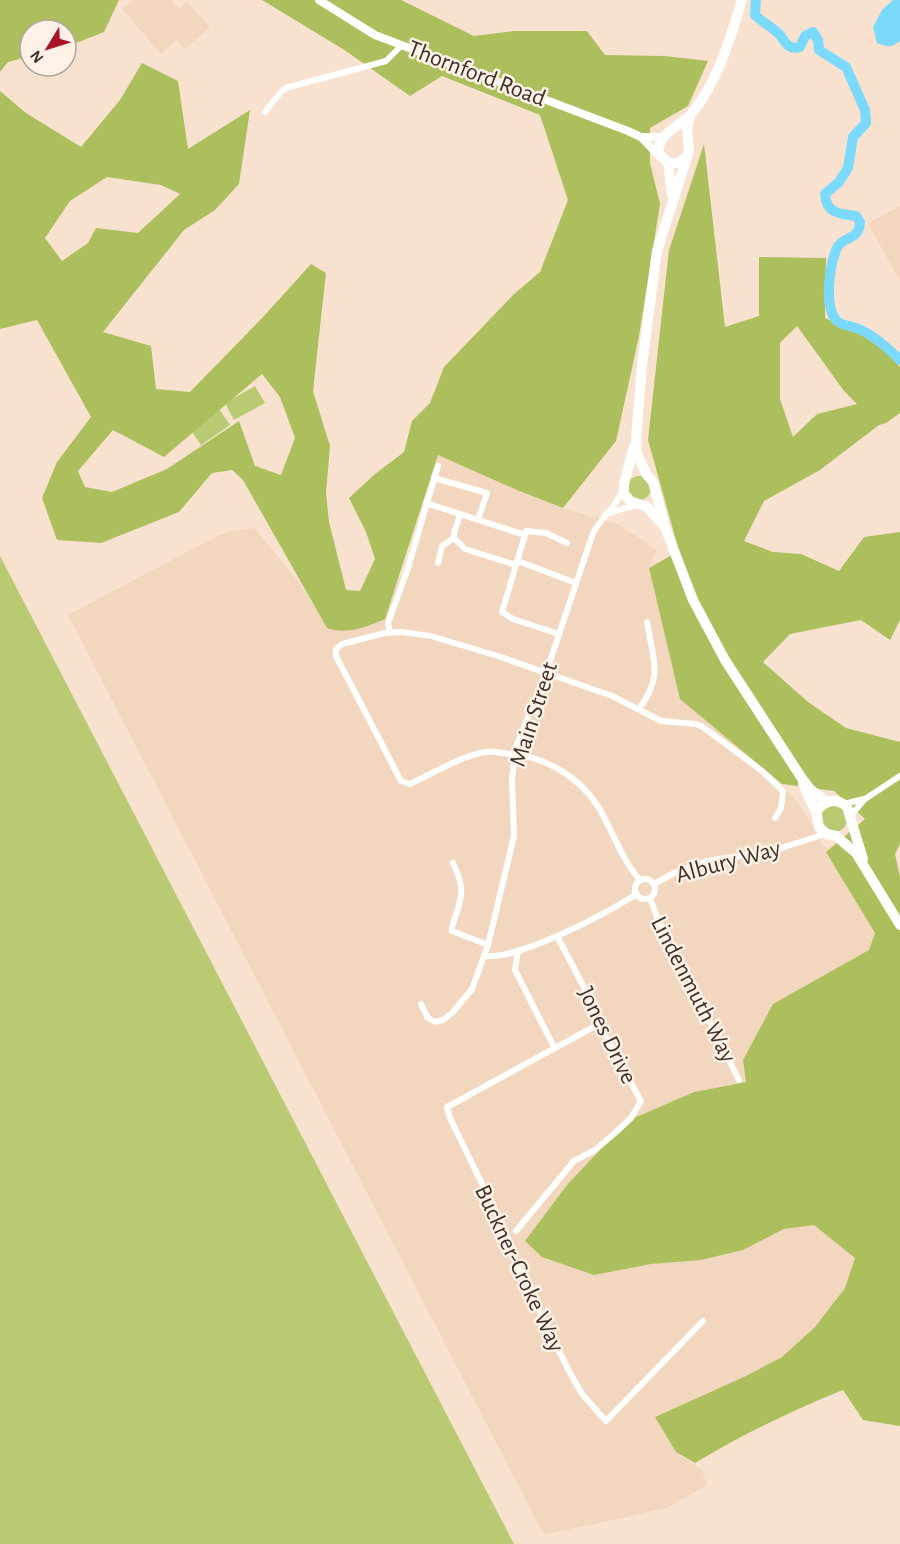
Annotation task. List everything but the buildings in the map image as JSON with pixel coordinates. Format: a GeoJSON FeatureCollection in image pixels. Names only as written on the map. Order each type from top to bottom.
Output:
{"type":"FeatureCollection","features":[{"type":"Feature","properties":{"kind":"highway"},"geometry":{"type":"LineString","coordinates":[[671,206],[672,185],[658,149],[659,144],[665,136],[690,116],[705,96],[716,76],[742,0]]}},
{"type":"Feature","properties":{"kind":"highway"},"geometry":{"type":"LineString","coordinates":[[690,116],[686,141],[687,156],[657,251],[642,365],[636,438],[637,454],[654,486],[665,527],[687,588],[714,640],[801,777],[810,789],[827,802]]}},
{"type":"Feature","properties":{"kind":"highway"},"geometry":{"type":"LineString","coordinates":[[665,136],[676,134],[686,141]]}},
{"type":"Feature","properties":{"kind":"highway"},"geometry":{"type":"LineString","coordinates":[[664,161],[679,163],[687,156]]}},
{"type":"Feature","properties":{"kind":"highway"},"geometry":{"type":"LineString","coordinates":[[636,438],[624,486],[626,498],[634,504],[650,500],[654,486]]}},
{"type":"Feature","properties":{"kind":"highway"},"geometry":{"type":"LineString","coordinates":[[624,486],[636,473],[647,475]]}},
{"type":"Feature","properties":{"kind":"highway"},"geometry":{"type":"LineString","coordinates":[[640,504],[652,511],[665,527]]}},
{"type":"Feature","properties":{"kind":"highway"},"geometry":{"type":"LineString","coordinates":[[801,777],[817,820],[831,835],[851,847],[863,862]]}},
{"type":"Feature","properties":{"kind":"highway"},"geometry":{"type":"LineString","coordinates":[[817,820],[820,807],[827,802],[838,801],[844,804],[851,818],[863,862],[900,926]]}},
{"type":"Feature","properties":{"kind":"highway"},"geometry":{"type":"LineString","coordinates":[[831,835],[846,831],[851,818]]}},
{"type":"Feature","properties":{"kind":"street","name":"Thornford Road"},"geometry":{"type":"LineString","coordinates":[[319,0],[375,35],[622,129],[641,138],[664,161]]}},
{"type":"Feature","properties":{"kind":"street"},"geometry":{"type":"LineString","coordinates":[[265,112],[280,92],[286,88],[386,61],[402,45]]}},
{"type":"Feature","properties":{"kind":"street","name":"Thornford Road"},"geometry":{"type":"LineString","coordinates":[[641,138],[665,136]]}},
{"type":"Feature","properties":{"kind":"street"},"geometry":{"type":"LineString","coordinates":[[390,632],[388,623],[408,568],[438,466]]}},
{"type":"Feature","properties":{"kind":"street"},"geometry":{"type":"LineString","coordinates":[[434,478],[487,493],[478,520]]}},
{"type":"Feature","properties":{"kind":"street","name":"Main Street"},"geometry":{"type":"LineString","coordinates":[[421,1004],[428,1018],[435,1022],[443,1020],[453,1012],[472,989],[488,945],[514,836],[512,779],[515,754],[523,727],[546,673],[593,532],[617,501],[624,486]]}},
{"type":"Feature","properties":{"kind":"street"},"geometry":{"type":"LineString","coordinates":[[426,503],[525,535]]}},
{"type":"Feature","properties":{"kind":"street"},"geometry":{"type":"LineString","coordinates":[[605,515],[640,504]]}},
{"type":"Feature","properties":{"kind":"street"},"geometry":{"type":"LineString","coordinates":[[460,515],[454,538],[465,549],[517,563],[576,583]]}},
{"type":"Feature","properties":{"kind":"street"},"geometry":{"type":"LineString","coordinates":[[559,634],[513,619],[502,612],[526,531],[546,533],[567,543]]}},
{"type":"Feature","properties":{"kind":"street"},"geometry":{"type":"LineString","coordinates":[[438,563],[442,546],[454,538]]}},
{"type":"Feature","properties":{"kind":"street"},"geometry":{"type":"LineString","coordinates":[[639,709],[655,681],[647,622]]}},
{"type":"Feature","properties":{"kind":"street"},"geometry":{"type":"LineString","coordinates":[[640,880],[599,808],[581,785],[556,767],[515,754],[487,752],[475,754],[410,784],[401,781],[336,656],[336,649],[342,644],[390,632],[431,636],[590,688],[661,721],[696,724],[762,771],[783,791],[781,808],[775,818]]}},
{"type":"Feature","properties":{"kind":"street"},"geometry":{"type":"LineString","coordinates":[[844,804],[865,799],[900,776]]}},
{"type":"Feature","properties":{"kind":"street"},"geometry":{"type":"LineString","coordinates":[[851,818],[865,799]]}},
{"type":"Feature","properties":{"kind":"street","name":"Albury Way"},"geometry":{"type":"LineString","coordinates":[[802,841],[817,820]]}},
{"type":"Feature","properties":{"kind":"street","name":"Albury Way"},"geometry":{"type":"LineString","coordinates":[[654,884],[674,873],[707,861],[772,851],[831,835]]}},
{"type":"Feature","properties":{"kind":"street"},"geometry":{"type":"LineString","coordinates":[[453,863],[462,883],[462,894],[452,931],[488,945]]}},
{"type":"Feature","properties":{"kind":"street"},"geometry":{"type":"LineString","coordinates":[[650,879],[654,884],[655,894],[650,898],[644,899],[636,894],[635,888],[640,880],[650,879]]}},
{"type":"Feature","properties":{"kind":"street"},"geometry":{"type":"LineString","coordinates":[[484,956],[496,957],[557,936],[636,894]]}},
{"type":"Feature","properties":{"kind":"street","name":"Lindenmuth Way"},"geometry":{"type":"LineString","coordinates":[[650,898],[739,1080]]}},
{"type":"Feature","properties":{"kind":"street","name":"Jones Drive"},"geometry":{"type":"LineString","coordinates":[[516,1231],[574,1161],[602,1145],[631,1118],[641,1101],[599,1024],[598,1014],[557,936]]}},
{"type":"Feature","properties":{"kind":"street"},"geometry":{"type":"LineString","coordinates":[[518,950],[516,970],[554,1047],[599,1024]]}},
{"type":"Feature","properties":{"kind":"street","name":"Buckner-Croke Way"},"geometry":{"type":"LineString","coordinates":[[554,1047],[447,1107],[450,1118],[506,1233],[521,1274],[570,1373],[582,1394],[606,1421],[703,1321]]}},
{"type":"Feature","properties":{"kind":"shaded area"},"geometry":{"type":"Polygon","coordinates":[[[133,0],[171,0],[179,9],[187,2],[210,27],[185,49],[177,40],[161,54],[122,9],[133,0]]]}},
{"type":"Feature","properties":{"kind":"shaded area"},"geometry":{"type":"Polygon","coordinates":[[[900,206],[900,281],[869,225],[872,221],[900,206]]]}},
{"type":"Feature","properties":{"kind":"shaded area"},"geometry":{"type":"Polygon","coordinates":[[[438,454],[563,508],[618,524],[657,550],[649,568],[680,699],[782,784],[801,807],[875,933],[869,950],[746,1082],[694,1092],[627,1121],[567,1185],[525,1241],[651,1264],[701,1260],[743,1250],[784,1229],[814,1225],[855,1257],[845,1288],[815,1327],[782,1357],[746,1376],[676,1452],[702,1470],[707,1485],[667,1508],[544,1535],[68,615],[217,536],[254,528],[301,585],[327,628],[385,619],[399,578],[408,568],[438,454]]]}},
{"type":"Feature","properties":{"kind":"green space"},"geometry":{"type":"Polygon","coordinates":[[[0,0],[119,0],[104,32],[78,42],[78,18],[18,18],[18,59],[8,62],[0,72],[0,0]]]}},
{"type":"Feature","properties":{"kind":"green space"},"geometry":{"type":"Polygon","coordinates":[[[262,0],[401,0],[474,36],[514,31],[587,31],[605,55],[665,56],[708,61],[688,106],[650,128],[650,163],[660,204],[639,336],[616,441],[563,508],[438,455],[385,619],[364,627],[342,631],[327,628],[243,480],[232,470],[212,473],[179,512],[101,543],[57,540],[42,498],[57,462],[91,417],[37,320],[0,329],[0,91],[26,113],[81,147],[120,100],[142,63],[178,81],[188,149],[250,110],[239,184],[215,210],[184,230],[103,332],[151,346],[156,389],[190,392],[311,264],[326,273],[313,391],[330,446],[326,493],[329,522],[346,590],[360,591],[375,559],[366,532],[349,498],[404,452],[412,421],[430,403],[444,367],[514,294],[540,272],[568,200],[540,115],[442,76],[410,96],[346,51],[262,0]],[[107,177],[70,201],[45,238],[62,261],[88,243],[96,228],[138,233],[180,194],[161,185],[107,177]],[[262,374],[164,457],[113,430],[78,471],[85,487],[112,492],[167,469],[239,421],[255,466],[281,475],[295,438],[280,397],[262,374]]]}},
{"type":"Feature","properties":{"kind":"green space"},"geometry":{"type":"Polygon","coordinates":[[[704,144],[725,327],[759,316],[759,257],[826,258],[825,318],[877,341],[900,367],[900,413],[879,425],[820,470],[764,501],[744,541],[773,552],[801,554],[839,571],[864,537],[900,532],[900,620],[890,640],[861,620],[790,634],[763,662],[808,702],[846,728],[900,742],[900,844],[895,854],[900,877],[900,1426],[863,1420],[843,1390],[768,1423],[695,1463],[676,1452],[655,1417],[746,1376],[782,1357],[815,1327],[845,1288],[855,1258],[814,1225],[784,1229],[743,1250],[701,1260],[651,1264],[594,1275],[542,1257],[525,1241],[567,1185],[627,1121],[694,1092],[746,1082],[743,1060],[773,1004],[869,950],[875,933],[826,852],[865,819],[834,791],[782,784],[680,699],[649,568],[679,551],[648,440],[669,250],[704,144]],[[797,326],[780,343],[780,399],[793,437],[817,414],[857,404],[844,391],[797,326]]]}},
{"type":"Feature","properties":{"kind":"green space"},"geometry":{"type":"Polygon","coordinates":[[[255,386],[265,403],[234,420],[225,403],[255,386]]]}},
{"type":"Feature","properties":{"kind":"green space"},"geometry":{"type":"Polygon","coordinates":[[[219,409],[230,425],[201,445],[190,429],[219,409]]]}},
{"type":"Feature","properties":{"kind":"green space"},"geometry":{"type":"Polygon","coordinates":[[[639,476],[647,480],[651,488],[647,496],[639,500],[631,496],[627,488],[631,480],[639,476]]]}},
{"type":"Feature","properties":{"kind":"green space"},"geometry":{"type":"Polygon","coordinates":[[[0,556],[514,1544],[0,1544],[0,556]]]}},
{"type":"Feature","properties":{"kind":"green space"},"geometry":{"type":"Polygon","coordinates":[[[834,806],[843,810],[847,819],[843,828],[834,832],[825,828],[821,819],[825,810],[834,806]]]}},
{"type":"Feature","properties":{"kind":"water"},"geometry":{"type":"Polygon","coordinates":[[[893,0],[900,0],[900,41],[887,46],[877,43],[873,27],[882,10],[893,0]]]}},
{"type":"Feature","properties":{"kind":"waterway"},"geometry":{"type":"LineString","coordinates":[[756,0],[755,15],[777,32],[790,47],[800,47],[805,36],[813,32],[818,40],[819,50],[846,67],[865,110],[866,123],[853,137],[848,168],[839,182],[825,194],[831,209],[835,212],[856,216],[860,222],[857,233],[843,241],[834,255],[829,285],[830,306],[837,321],[870,335],[900,360]]}}]}
